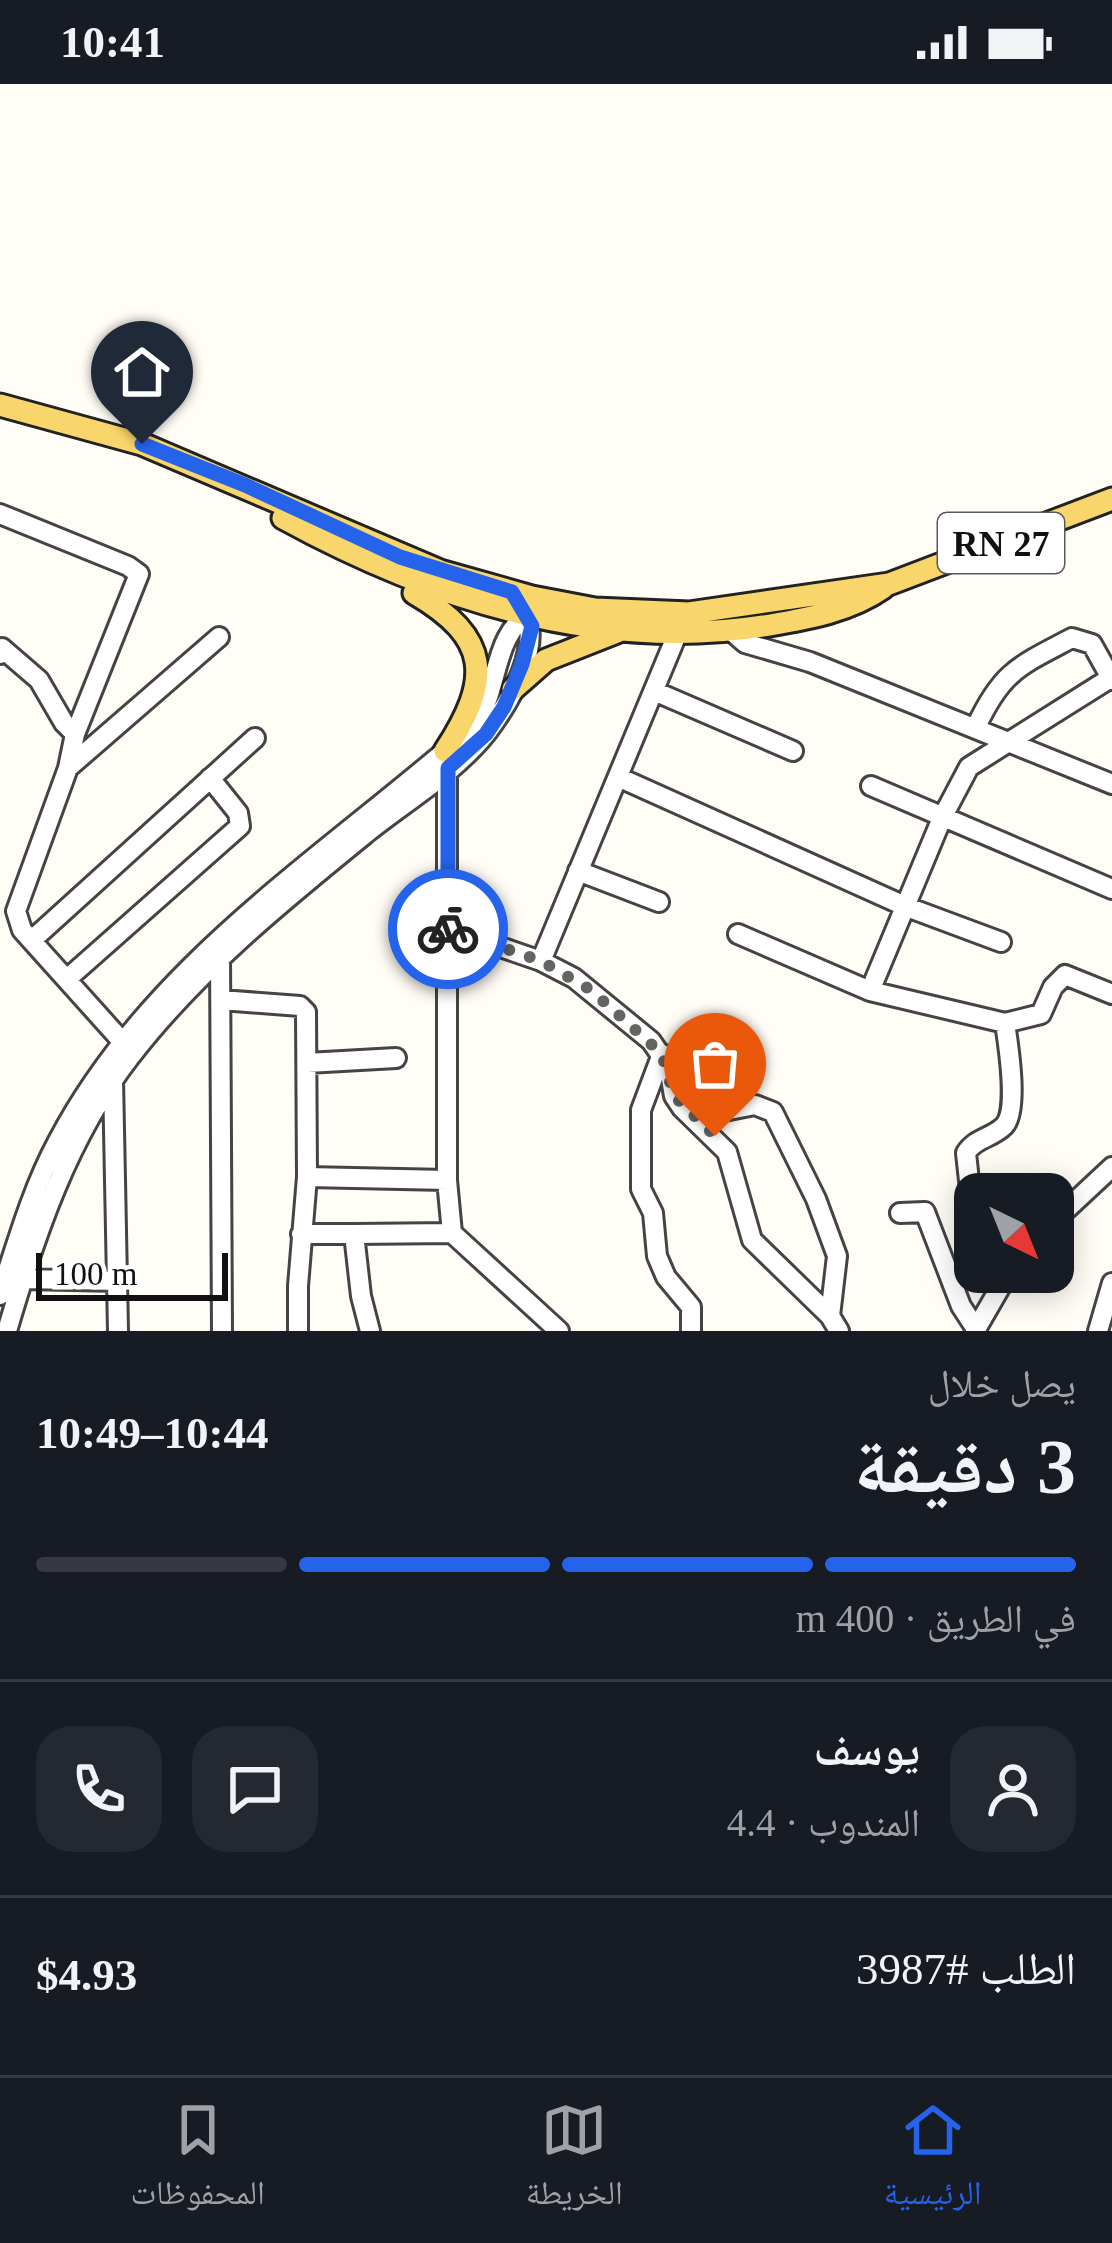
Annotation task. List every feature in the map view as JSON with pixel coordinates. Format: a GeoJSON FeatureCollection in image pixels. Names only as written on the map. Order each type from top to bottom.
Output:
{"type":"FeatureCollection","features":[{"type":"Feature","properties":{"kind":"main road","name":"RN 27"},"geometry":{"type":"LineString","coordinates":[[0,405],[124,438],[245,485],[400,557],[512,592],[611,610],[689,613],[889,584],[1112,499]]}},
{"type":"Feature","properties":{"kind":"main road","name":"RN 27"},"geometry":{"type":"LineString","coordinates":[[225,480],[244,497],[368,562],[436,590],[563,623],[679,632],[730,629],[826,613],[868,599],[889,584]]}},
{"type":"Feature","properties":{"kind":"main road"},"geometry":{"type":"LineString","coordinates":[[368,562],[441,609],[459,627],[473,652],[474,698],[447,759]]}},
{"type":"Feature","properties":{"kind":"main road"},"geometry":{"type":"LineString","coordinates":[[513,688],[546,660],[625,630]]}},
{"type":"Feature","properties":{"kind":"street"},"geometry":{"type":"LineString","coordinates":[[0,514],[140,574],[75,734],[68,768],[16,911],[18,924],[128,1047]]}},
{"type":"Feature","properties":{"kind":"street"},"geometry":{"type":"LineString","coordinates":[[0,1295],[50,1157],[79,1105],[128,1047],[291,876],[486,734],[513,688],[532,633],[512,592]]}},
{"type":"Feature","properties":{"kind":"street"},"geometry":{"type":"LineString","coordinates":[[548,600],[508,631],[480,718],[447,759],[447,1180],[452,1232],[559,1331]]}},
{"type":"Feature","properties":{"kind":"street"},"geometry":{"type":"LineString","coordinates":[[730,629],[745,643],[810,662],[1112,784]]}},
{"type":"Feature","properties":{"kind":"street"},"geometry":{"type":"LineString","coordinates":[[541,961],[679,632]]}},
{"type":"Feature","properties":{"kind":"street"},"geometry":{"type":"LineString","coordinates":[[68,768],[219,637]]}},
{"type":"Feature","properties":{"kind":"street"},"geometry":{"type":"LineString","coordinates":[[870,991],[941,818],[969,767],[1111,678],[1092,644],[1072,638],[1001,681],[976,727]]}},
{"type":"Feature","properties":{"kind":"street"},"geometry":{"type":"LineString","coordinates":[[1,650],[39,680],[75,734]]}},
{"type":"Feature","properties":{"kind":"street"},"geometry":{"type":"LineString","coordinates":[[654,691],[793,751]]}},
{"type":"Feature","properties":{"kind":"street"},"geometry":{"type":"LineString","coordinates":[[32,940],[255,738]]}},
{"type":"Feature","properties":{"kind":"street"},"geometry":{"type":"LineString","coordinates":[[618,777],[907,907],[1000,942]]}},
{"type":"Feature","properties":{"kind":"street"},"geometry":{"type":"LineString","coordinates":[[67,979],[240,826],[238,812],[210,778]]}},
{"type":"Feature","properties":{"kind":"street"},"geometry":{"type":"LineString","coordinates":[[871,786],[1112,889]]}},
{"type":"Feature","properties":{"kind":"street"},"geometry":{"type":"LineString","coordinates":[[578,871],[658,902]]}},
{"type":"Feature","properties":{"kind":"street"},"geometry":{"type":"LineString","coordinates":[[448,928],[541,961],[591,990],[662,1054],[674,1096],[727,1152],[752,1240],[835,1323]]}},
{"type":"Feature","properties":{"kind":"street"},"geometry":{"type":"LineString","coordinates":[[738,934],[870,991],[1005,1022],[1040,1014],[1053,987],[1065,975],[1112,994]]}},
{"type":"Feature","properties":{"kind":"street"},"geometry":{"type":"LineString","coordinates":[[219,951],[221,1331]]}},
{"type":"Feature","properties":{"kind":"street"},"geometry":{"type":"LineString","coordinates":[[221,1000],[300,1006],[308,1021],[308,1177],[298,1331]]}},
{"type":"Feature","properties":{"kind":"street"},"geometry":{"type":"LineString","coordinates":[[968,1173],[966,1153],[973,1143],[1005,1126],[1010,1118],[1005,1022]]}},
{"type":"Feature","properties":{"kind":"street"},"geometry":{"type":"LineString","coordinates":[[7,1331],[66,1164],[128,1047]]}},
{"type":"Feature","properties":{"kind":"street"},"geometry":{"type":"LineString","coordinates":[[662,1054],[641,1110],[641,1189],[653,1213],[657,1256],[666,1277],[691,1307],[691,1331]]}},
{"type":"Feature","properties":{"kind":"street"},"geometry":{"type":"LineString","coordinates":[[307,1063],[396,1058]]}},
{"type":"Feature","properties":{"kind":"street"},"geometry":{"type":"LineString","coordinates":[[113,1079],[118,1331]]}},
{"type":"Feature","properties":{"kind":"street"},"geometry":{"type":"LineString","coordinates":[[693,1117],[755,1106],[773,1112],[816,1199],[837,1256],[835,1323]]}},
{"type":"Feature","properties":{"kind":"street"},"geometry":{"type":"LineString","coordinates":[[1074,1202],[1112,1167]]}},
{"type":"Feature","properties":{"kind":"street"},"geometry":{"type":"LineString","coordinates":[[308,1177],[447,1180]]}},
{"type":"Feature","properties":{"kind":"street"},"geometry":{"type":"LineString","coordinates":[[900,1213],[925,1212],[975,1330],[997,1293]]}},
{"type":"Feature","properties":{"kind":"street"},"geometry":{"type":"LineString","coordinates":[[301,1234],[452,1232]]}},
{"type":"Feature","properties":{"kind":"street"},"geometry":{"type":"LineString","coordinates":[[354,1234],[370,1331]]}},
{"type":"Feature","properties":{"kind":"street"},"geometry":{"type":"LineString","coordinates":[[24,1280],[118,1281]]}},
{"type":"Feature","properties":{"kind":"street"},"geometry":{"type":"LineString","coordinates":[[1098,1331],[1112,1283]]}},
{"type":"Feature","properties":{"kind":"way so far"},"geometry":{"type":"LineString","coordinates":[[448,929],[541,961],[591,990],[662,1054],[674,1096],[715,1136]]}},
{"type":"Feature","properties":{"kind":"route"},"geometry":{"type":"LineString","coordinates":[[142,444],[245,485],[400,557],[512,592],[530,620],[532,633],[504,707],[486,734],[448,768],[448,929]]}}]}
